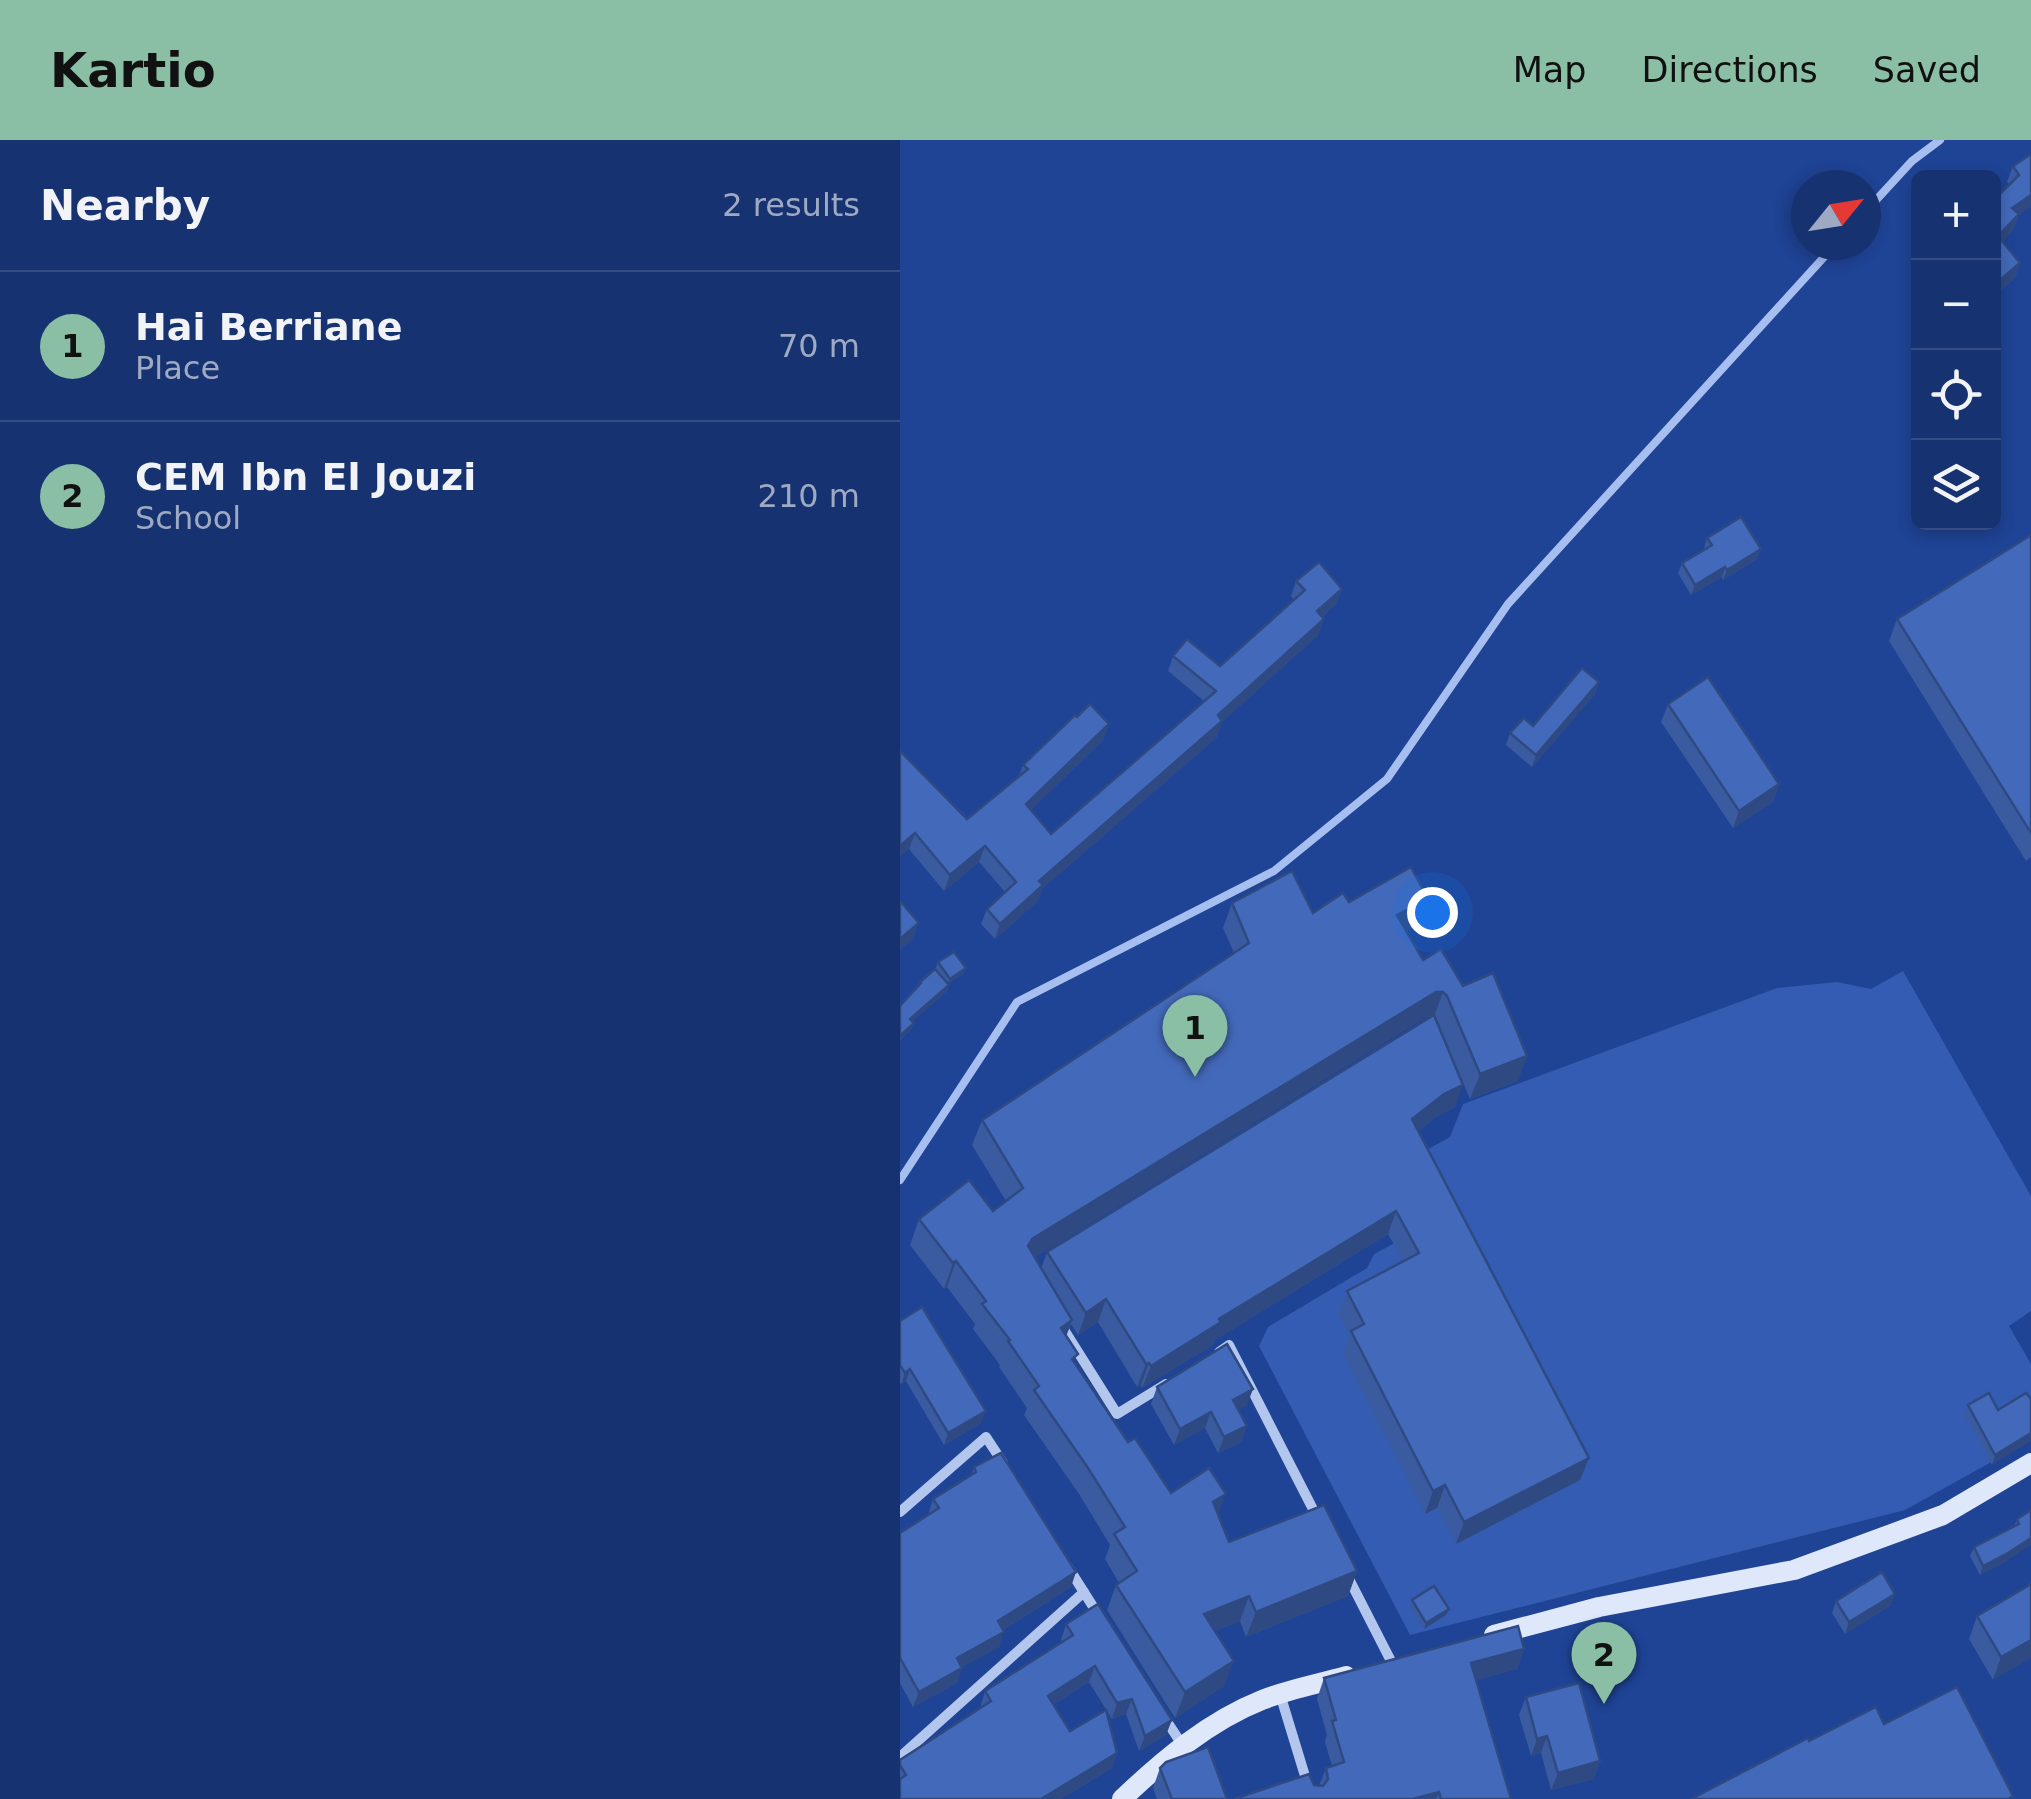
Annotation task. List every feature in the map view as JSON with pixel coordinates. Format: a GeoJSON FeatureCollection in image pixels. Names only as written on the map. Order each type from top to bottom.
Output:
{"type":"FeatureCollection","features":[{"type":"Feature","properties":{"kind":"main road"},"geometry":{"type":"LineString","coordinates":[[1468,1642],[1600,1606],[1794,1570],[1942,1515],[2031,1463]]}},
{"type":"Feature","properties":{"kind":"main road"},"geometry":{"type":"LineString","coordinates":[[1122,1799],[1207,1728],[1262,1700],[1401,1660]]}},
{"type":"Feature","properties":{"kind":"street"},"geometry":{"type":"LineString","coordinates":[[1057,1320],[1117,1414],[1181,1375]]}},
{"type":"Feature","properties":{"kind":"street"},"geometry":{"type":"LineString","coordinates":[[1213,1355],[1229,1345],[1320,1522]]}},
{"type":"Feature","properties":{"kind":"street"},"geometry":{"type":"LineString","coordinates":[[900,1512],[986,1437],[1006,1468]]}},
{"type":"Feature","properties":{"kind":"street"},"geometry":{"type":"LineString","coordinates":[[1338,1557],[1401,1660]]}},
{"type":"Feature","properties":{"kind":"street"},"geometry":{"type":"LineString","coordinates":[[1064,1561],[1104,1623]]}},
{"type":"Feature","properties":{"kind":"street"},"geometry":{"type":"LineString","coordinates":[[900,1757],[1084,1592]]}},
{"type":"Feature","properties":{"kind":"street"},"geometry":{"type":"LineString","coordinates":[[1280,1694],[1312,1799]]}},
{"type":"Feature","properties":{"kind":"street"},"geometry":{"type":"LineString","coordinates":[[1154,1700],[1183,1747]]}},
{"type":"Feature","properties":{"kind":"shaded area"},"geometry":{"type":"Polygon","coordinates":[[[1903,971],[2031,1196],[2031,1311],[2009,1326],[2031,1364],[2031,1440],[1905,1510],[1410,1635],[1259,1346],[1268,1327],[1367,1268],[1374,1254],[1395,1243],[1361,1186],[1450,1137],[1463,1104],[1777,988],[1837,982],[1871,989],[1903,971]]]}},
{"type":"Feature","properties":{"kind":"building"},"geometry":{"type":"Polygon","coordinates":[[[2031,154],[2031,195],[2012,208],[2019,214],[2001,233],[2001,193],[2019,175],[2013,166],[2031,154]]]}},
{"type":"Feature","properties":{"kind":"building"},"geometry":{"type":"Polygon","coordinates":[[[2001,240],[2020,263],[2001,279],[2001,240]]]}},
{"type":"Feature","properties":{"kind":"building"},"geometry":{"type":"Polygon","coordinates":[[[1741,517],[1761,549],[1695,585],[1682,563],[1712,545],[1707,538],[1741,517]]]}},
{"type":"Feature","properties":{"kind":"building"},"geometry":{"type":"Polygon","coordinates":[[[2031,535],[2031,833],[1897,619],[2031,535]]]}},
{"type":"Feature","properties":{"kind":"building"},"geometry":{"type":"Polygon","coordinates":[[[1319,562],[1342,589],[1317,611],[1324,619],[1218,715],[1222,721],[1039,881],[1043,885],[1000,924],[987,909],[1016,882],[985,846],[950,875],[915,833],[900,846],[900,751],[967,819],[1028,769],[1023,765],[1090,704],[1109,724],[1026,804],[1051,834],[1216,691],[1173,656],[1187,639],[1220,666],[1305,590],[1296,581],[1319,562]]]}},
{"type":"Feature","properties":{"kind":"building"},"geometry":{"type":"Polygon","coordinates":[[[1582,668],[1599,682],[1536,755],[1510,733],[1524,718],[1533,726],[1582,668]]]}},
{"type":"Feature","properties":{"kind":"building"},"geometry":{"type":"Polygon","coordinates":[[[1708,677],[1779,784],[1739,811],[1668,704],[1708,677]]]}},
{"type":"Feature","properties":{"kind":"building"},"geometry":{"type":"Polygon","coordinates":[[[1411,867],[1428,899],[1397,915],[1423,960],[1441,949],[1463,986],[1493,973],[1527,1056],[1480,1074],[1447,996],[1436,992],[1032,1239],[1028,1246],[1072,1320],[1061,1328],[1078,1354],[1072,1359],[1128,1442],[1135,1438],[1171,1493],[1209,1468],[1226,1494],[1213,1502],[1229,1542],[1324,1505],[1357,1571],[1256,1612],[1249,1596],[1204,1614],[1234,1661],[1185,1692],[1116,1585],[1137,1571],[1114,1534],[1125,1527],[1034,1390],[1039,1386],[982,1304],[986,1301],[919,1219],[969,1180],[993,1211],[1023,1188],[982,1120],[1249,943],[1232,903],[1292,871],[1313,913],[1343,893],[1349,902],[1411,867]]]}},
{"type":"Feature","properties":{"kind":"building"},"geometry":{"type":"Polygon","coordinates":[[[900,901],[919,923],[900,939],[900,901]]]}},
{"type":"Feature","properties":{"kind":"building"},"geometry":{"type":"Polygon","coordinates":[[[954,952],[966,968],[950,979],[938,962],[954,952]]]}},
{"type":"Feature","properties":{"kind":"building"},"geometry":{"type":"Polygon","coordinates":[[[935,969],[949,985],[910,1019],[914,1023],[900,1036],[900,1006],[935,969]]]}},
{"type":"Feature","properties":{"kind":"building"},"geometry":{"type":"Polygon","coordinates":[[[1434,1015],[1463,1085],[1444,1094],[1412,1119],[1589,1458],[1464,1522],[1445,1485],[1433,1491],[1351,1331],[1364,1324],[1347,1291],[1419,1253],[1396,1211],[1219,1319],[1221,1322],[1151,1366],[1146,1364],[1106,1299],[1086,1313],[1047,1252],[1434,1015]]]}},
{"type":"Feature","properties":{"kind":"building"},"geometry":{"type":"Polygon","coordinates":[[[922,1307],[986,1411],[948,1433],[910,1369],[905,1373],[900,1365],[900,1321],[922,1307]]]}},
{"type":"Feature","properties":{"kind":"building"},"geometry":{"type":"Polygon","coordinates":[[[1227,1344],[1253,1389],[1233,1400],[1247,1426],[1224,1437],[1211,1412],[1180,1429],[1157,1387],[1227,1344]]]}},
{"type":"Feature","properties":{"kind":"building"},"geometry":{"type":"Polygon","coordinates":[[[1989,1393],[1998,1410],[2026,1393],[2031,1399],[2031,1433],[1995,1455],[1968,1405],[1989,1393]]]}},
{"type":"Feature","properties":{"kind":"building"},"geometry":{"type":"Polygon","coordinates":[[[1001,1453],[1076,1572],[998,1621],[1004,1632],[957,1658],[962,1668],[919,1692],[900,1658],[900,1533],[939,1508],[933,1499],[976,1472],[974,1467],[1001,1453]]]}},
{"type":"Feature","properties":{"kind":"building"},"geometry":{"type":"Polygon","coordinates":[[[2031,1510],[2031,1538],[1983,1566],[1974,1547],[2019,1524],[2017,1519],[2031,1510]]]}},
{"type":"Feature","properties":{"kind":"building"},"geometry":{"type":"Polygon","coordinates":[[[1882,1572],[1895,1594],[1849,1622],[1836,1601],[1882,1572]]]}},
{"type":"Feature","properties":{"kind":"building"},"geometry":{"type":"Polygon","coordinates":[[[2031,1584],[2031,1640],[2001,1657],[1977,1616],[2031,1584]]]}},
{"type":"Feature","properties":{"kind":"building"},"geometry":{"type":"Polygon","coordinates":[[[1434,1586],[1449,1609],[1426,1623],[1412,1600],[1434,1586]]]}},
{"type":"Feature","properties":{"kind":"building"},"geometry":{"type":"Polygon","coordinates":[[[1098,1604],[1172,1720],[1145,1736],[1132,1699],[1117,1703],[1095,1666],[1048,1696],[1070,1731],[1106,1710],[1117,1753],[1041,1799],[900,1799],[900,1779],[906,1775],[900,1760],[991,1701],[985,1691],[1073,1635],[1066,1624],[1098,1604]]]}},
{"type":"Feature","properties":{"kind":"building"},"geometry":{"type":"Polygon","coordinates":[[[1518,1626],[1524,1649],[1471,1663],[1511,1799],[1441,1799],[1439,1792],[1413,1799],[1234,1799],[1309,1774],[1314,1785],[1323,1786],[1328,1779],[1326,1768],[1344,1762],[1324,1678],[1518,1626]]]}},
{"type":"Feature","properties":{"kind":"building"},"geometry":{"type":"Polygon","coordinates":[[[1579,1683],[1600,1761],[1558,1773],[1547,1736],[1537,1739],[1526,1697],[1579,1683]]]}},
{"type":"Feature","properties":{"kind":"building"},"geometry":{"type":"Polygon","coordinates":[[[1957,1687],[2013,1796],[2008,1799],[1691,1799],[1876,1707],[1884,1724],[1957,1687]]]}},
{"type":"Feature","properties":{"kind":"building"},"geometry":{"type":"Polygon","coordinates":[[[1208,1747],[1227,1799],[1172,1799],[1160,1768],[1166,1762],[1208,1747]]]}},
{"type":"Feature","properties":{"kind":"waterway"},"geometry":{"type":"LineString","coordinates":[[1881,195],[1912,161],[1940,140]]}},
{"type":"Feature","properties":{"kind":"waterway"},"geometry":{"type":"LineString","coordinates":[[900,1180],[1017,1002],[1274,871],[1387,779],[1508,604],[1821,260]]}},
{"type":"Feature","properties":{"kind":"place","name":"Hai Berriane"},"geometry":{"type":"Point","coordinates":[1195,1077]}},
{"type":"Feature","properties":{"kind":"place","name":"CEM Ibn El Jouzi"},"geometry":{"type":"Point","coordinates":[1604,1704]}}]}
